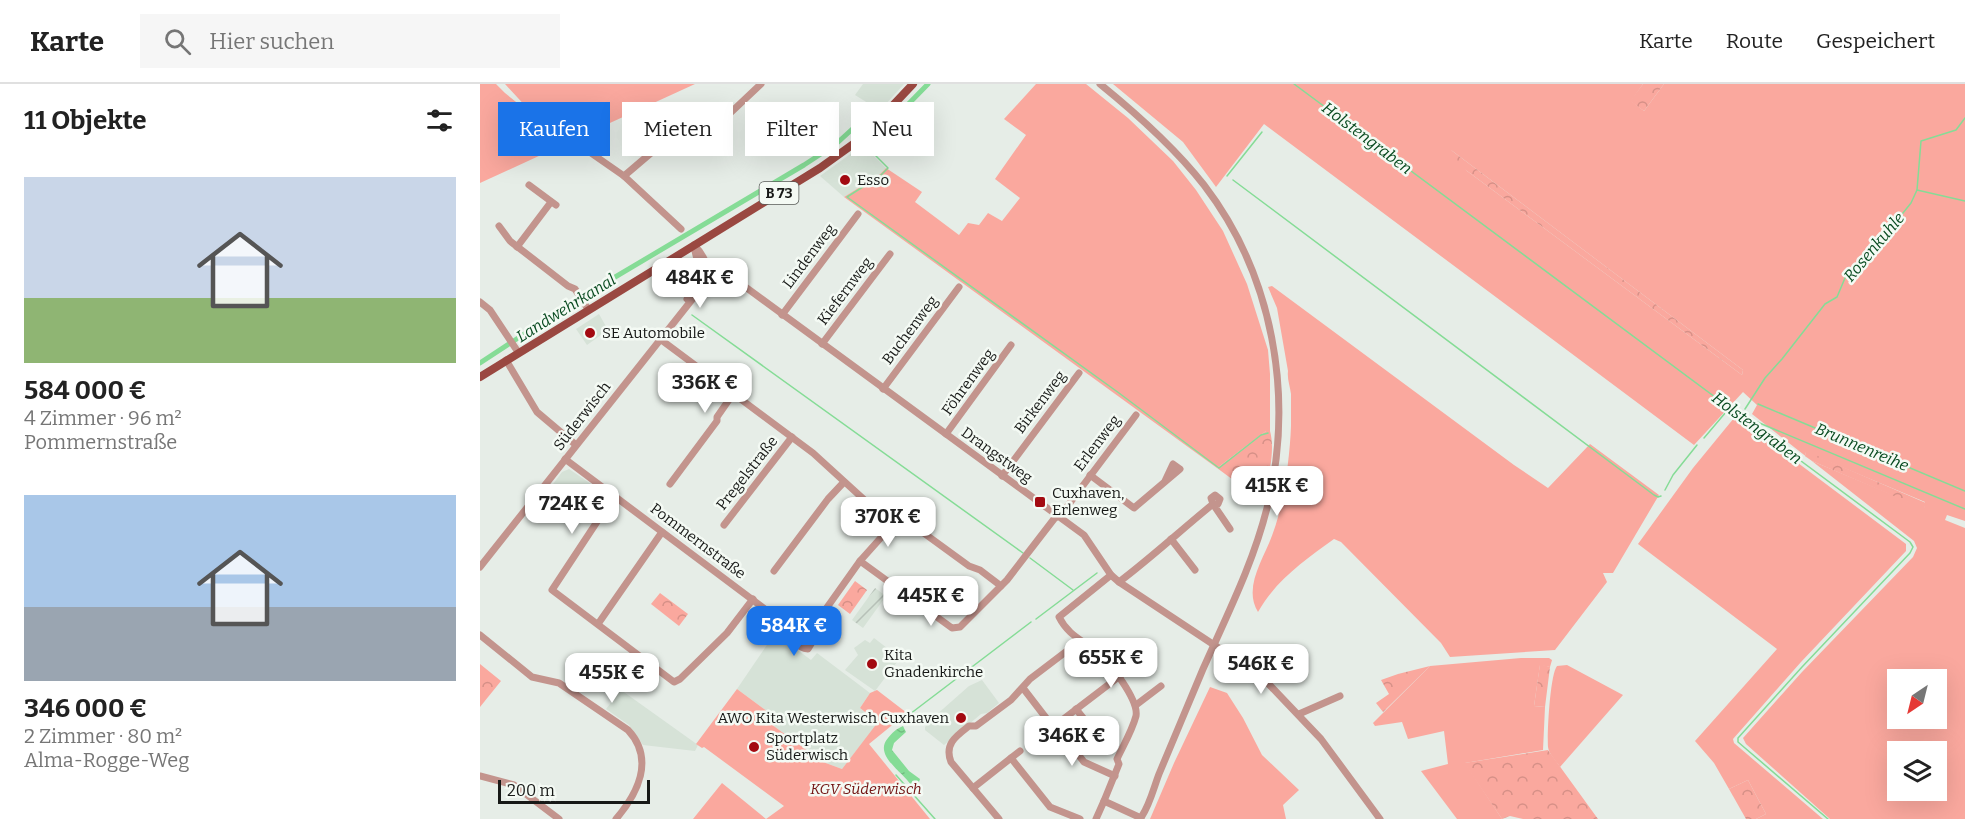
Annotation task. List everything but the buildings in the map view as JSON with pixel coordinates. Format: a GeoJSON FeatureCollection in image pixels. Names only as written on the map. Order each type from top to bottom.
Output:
{"type":"FeatureCollection","features":[{"type":"Feature","properties":{"kind":"main road","name":"B 73"},"geometry":{"type":"LineString","coordinates":[[480,377],[506,360],[514,346],[588,309],[845,152],[863,137],[913,84]]}},
{"type":"Feature","properties":{"kind":"street"},"geometry":{"type":"LineString","coordinates":[[624,176],[651,153],[726,117],[761,84]]}},
{"type":"Feature","properties":{"kind":"street"},"geometry":{"type":"LineString","coordinates":[[1100,84],[1178,155],[1205,186],[1229,224],[1246,256],[1259,290],[1272,337],[1280,405],[1275,473],[1268,506],[1253,553],[1141,817],[1104,801]]}},
{"type":"Feature","properties":{"kind":"street"},"geometry":{"type":"LineString","coordinates":[[595,156],[624,176],[681,229]]}},
{"type":"Feature","properties":{"kind":"street"},"geometry":{"type":"LineString","coordinates":[[517,247],[553,204],[529,185]]}},
{"type":"Feature","properties":{"kind":"street","name":"Lindenweg"},"geometry":{"type":"LineString","coordinates":[[782,315],[858,214]]}},
{"type":"Feature","properties":{"kind":"street"},"geometry":{"type":"LineString","coordinates":[[499,226],[517,247],[575,289],[588,309]]}},
{"type":"Feature","properties":{"kind":"street"},"geometry":{"type":"LineString","coordinates":[[694,245],[702,254],[704,268]]}},
{"type":"Feature","properties":{"kind":"street","name":"Kiefernweg"},"geometry":{"type":"LineString","coordinates":[[822,344],[890,254]]}},
{"type":"Feature","properties":{"kind":"street","name":"Drangstweg"},"geometry":{"type":"LineString","coordinates":[[704,268],[726,272],[1084,535],[1111,575],[1119,582],[1261,676],[1321,739],[1380,819]]}},
{"type":"Feature","properties":{"kind":"street","name":"Süderwisch"},"geometry":{"type":"LineString","coordinates":[[480,567],[702,287],[708,273],[704,268]]}},
{"type":"Feature","properties":{"kind":"street","name":"Buchenweg"},"geometry":{"type":"LineString","coordinates":[[883,389],[959,287]]}},
{"type":"Feature","properties":{"kind":"street"},"geometry":{"type":"LineString","coordinates":[[480,302],[490,310],[514,346]]}},
{"type":"Feature","properties":{"kind":"street"},"geometry":{"type":"LineString","coordinates":[[660,339],[792,437],[821,460],[873,509],[888,519]]}},
{"type":"Feature","properties":{"kind":"street","name":"Föhrenweg"},"geometry":{"type":"LineString","coordinates":[[946,434],[1011,345]]}},
{"type":"Feature","properties":{"kind":"street"},"geometry":{"type":"LineString","coordinates":[[506,360],[537,412],[576,445]]}},
{"type":"Feature","properties":{"kind":"street","name":"Birkenweg"},"geometry":{"type":"LineString","coordinates":[[1002,476],[1079,373]]}},
{"type":"Feature","properties":{"kind":"street"},"geometry":{"type":"LineString","coordinates":[[670,484],[717,421],[717,417],[733,394]]}},
{"type":"Feature","properties":{"kind":"street","name":"Erlenweg"},"geometry":{"type":"LineString","coordinates":[[860,561],[952,627],[960,627],[1020,565],[1136,415]]}},
{"type":"Feature","properties":{"kind":"street","name":"Pregelstraße"},"geometry":{"type":"LineString","coordinates":[[724,525],[792,437]]}},
{"type":"Feature","properties":{"kind":"street","name":"Pommernstraße"},"geometry":{"type":"LineString","coordinates":[[565,459],[786,625],[806,637],[811,644],[808,649],[795,643],[786,625]]}},
{"type":"Feature","properties":{"kind":"street"},"geometry":{"type":"LineString","coordinates":[[1090,476],[1135,508],[1165,481]]}},
{"type":"Feature","properties":{"kind":"street"},"geometry":{"type":"LineString","coordinates":[[774,571],[828,499],[844,482]]}},
{"type":"Feature","properties":{"kind":"street"},"geometry":{"type":"LineString","coordinates":[[614,496],[552,590],[674,682],[680,679],[727,633],[753,599]]}},
{"type":"Feature","properties":{"kind":"street"},"geometry":{"type":"LineString","coordinates":[[1119,582],[1158,552],[1213,504],[1230,529]]}},
{"type":"Feature","properties":{"kind":"street"},"geometry":{"type":"LineString","coordinates":[[806,637],[860,561],[886,532],[888,519],[892,515],[899,515],[969,567],[980,570],[1000,586]]}},
{"type":"Feature","properties":{"kind":"street"},"geometry":{"type":"LineString","coordinates":[[598,624],[662,532]]}},
{"type":"Feature","properties":{"kind":"street"},"geometry":{"type":"LineString","coordinates":[[1171,539],[1195,570]]}},
{"type":"Feature","properties":{"kind":"street"},"geometry":{"type":"LineString","coordinates":[[1096,819],[1115,776],[1119,764],[1117,759],[1136,716],[1136,705],[1105,659],[1094,649],[1078,640],[1062,622],[1060,615],[1111,575]]}},
{"type":"Feature","properties":{"kind":"street"},"geometry":{"type":"LineString","coordinates":[[480,635],[532,677],[559,683],[628,730],[636,738],[642,759],[638,786],[616,819]]}},
{"type":"Feature","properties":{"kind":"street"},"geometry":{"type":"LineString","coordinates":[[999,819],[951,762],[949,745],[969,726],[976,726],[1011,700],[1030,679],[1076,644],[1078,640]]}},
{"type":"Feature","properties":{"kind":"street"},"geometry":{"type":"LineString","coordinates":[[1023,688],[1053,727],[1142,659]]}},
{"type":"Feature","properties":{"kind":"street"},"geometry":{"type":"LineString","coordinates":[[1136,705],[1161,686]]}},
{"type":"Feature","properties":{"kind":"street"},"geometry":{"type":"LineString","coordinates":[[1299,714],[1340,696]]}},
{"type":"Feature","properties":{"kind":"street"},"geometry":{"type":"LineString","coordinates":[[1076,709],[1091,728]]}},
{"type":"Feature","properties":{"kind":"street"},"geometry":{"type":"LineString","coordinates":[[1055,725],[1083,762],[1115,776]]}},
{"type":"Feature","properties":{"kind":"street"},"geometry":{"type":"LineString","coordinates":[[973,788],[1020,751]]}},
{"type":"Feature","properties":{"kind":"street"},"geometry":{"type":"LineString","coordinates":[[1011,758],[1050,807],[1080,819]]}},
{"type":"Feature","properties":{"kind":"street"},"geometry":{"type":"LineString","coordinates":[[480,776],[514,785],[559,819]]}},
{"type":"Feature","properties":{"kind":"shaded area"},"geometry":{"type":"Polygon","coordinates":[[[863,84],[904,84],[888,102],[866,102],[855,95],[863,84]]]}},
{"type":"Feature","properties":{"kind":"shaded area"},"geometry":{"type":"Polygon","coordinates":[[[851,154],[851,156],[874,156],[886,168],[844,197],[820,176],[851,154]]]}},
{"type":"Feature","properties":{"kind":"shaded area"},"geometry":{"type":"Polygon","coordinates":[[[599,314],[608,330],[587,345],[576,329],[599,314]]]}},
{"type":"Feature","properties":{"kind":"shaded area"},"geometry":{"type":"Polygon","coordinates":[[[569,469],[591,484],[566,517],[542,499],[562,472],[569,469]]]}},
{"type":"Feature","properties":{"kind":"shaded area"},"geometry":{"type":"Polygon","coordinates":[[[875,588],[886,596],[863,628],[852,620],[875,588]]]}},
{"type":"Feature","properties":{"kind":"shaded area"},"geometry":{"type":"Polygon","coordinates":[[[775,633],[811,660],[817,653],[870,693],[860,708],[879,722],[842,769],[823,762],[771,724],[775,717],[737,689],[775,633]]]}},
{"type":"Feature","properties":{"kind":"shaded area","name":"Kita Gnadenkirche"},"geometry":{"type":"Polygon","coordinates":[[[874,638],[900,658],[875,691],[845,670],[858,655],[854,648],[865,640],[870,643],[874,638]]]}},
{"type":"Feature","properties":{"kind":"shaded area"},"geometry":{"type":"Polygon","coordinates":[[[982,680],[999,703],[987,713],[981,714],[944,745],[925,730],[935,716],[969,686],[982,680]]]}},
{"type":"Feature","properties":{"kind":"shaded area"},"geometry":{"type":"Polygon","coordinates":[[[621,690],[698,745],[695,751],[643,745],[629,725],[606,709],[621,690]]]}},
{"type":"Feature","properties":{"kind":"green space"},"geometry":{"type":"Polygon","coordinates":[[[480,84],[496,84],[516,102],[498,102],[498,156],[539,156],[480,183],[480,84]]]}},
{"type":"Feature","properties":{"kind":"green space"},"geometry":{"type":"Polygon","coordinates":[[[505,84],[695,84],[656,102],[622,102],[622,117],[610,123],[610,102],[522,102],[505,84]]]}},
{"type":"Feature","properties":{"kind":"green space"},"geometry":{"type":"Polygon","coordinates":[[[1036,84],[1086,84],[1128,118],[1173,161],[1196,190],[1223,231],[1247,284],[1268,350],[1270,431],[1266,431],[1217,468],[844,197],[886,168],[922,192],[915,202],[959,235],[968,223],[979,225],[988,213],[1002,221],[1020,198],[995,179],[1026,135],[1004,119],[1036,84]]]}},
{"type":"Feature","properties":{"kind":"green space"},"geometry":{"type":"Polygon","coordinates":[[[1113,84],[1643,84],[1631,101],[1644,111],[1664,84],[1965,84],[1965,521],[1947,515],[1945,520],[1965,528],[1965,819],[1830,819],[1746,744],[1743,738],[1802,672],[1913,557],[1917,548],[1914,541],[1811,461],[1924,508],[1925,502],[1806,452],[1805,456],[1752,414],[1757,405],[1743,392],[1694,445],[1264,124],[1216,187],[1183,142],[1113,84]],[[1451,150],[1467,171],[1742,375],[1743,370],[1451,150]]]}},
{"type":"Feature","properties":{"kind":"green space"},"geometry":{"type":"Polygon","coordinates":[[[1643,84],[1664,84],[1644,111],[1630,101],[1643,84]]]}},
{"type":"Feature","properties":{"kind":"green space"},"geometry":{"type":"Polygon","coordinates":[[[1451,150],[1743,370],[1742,375],[1467,171],[1446,154],[1451,150]]]}},
{"type":"Feature","properties":{"kind":"green space"},"geometry":{"type":"Polygon","coordinates":[[[1272,286],[1548,488],[1590,444],[1659,495],[1613,573],[1603,573],[1607,582],[1555,650],[1450,657],[1441,643],[1341,542],[1334,539],[1282,580],[1258,612],[1254,602],[1254,581],[1281,506],[1288,465],[1291,426],[1288,371],[1277,308],[1268,287],[1272,286]]]}},
{"type":"Feature","properties":{"kind":"green space"},"geometry":{"type":"Polygon","coordinates":[[[1734,418],[1738,418],[1906,544],[1906,551],[1801,662],[1733,739],[1734,743],[1823,819],[1756,819],[1766,814],[1748,780],[1729,789],[1714,763],[1695,741],[1777,649],[1638,544],[1693,468],[1734,418]]]}},
{"type":"Feature","properties":{"kind":"green space"},"geometry":{"type":"Polygon","coordinates":[[[1266,431],[1270,431],[1272,448],[1263,502],[1217,468],[1266,431]]]}},
{"type":"Feature","properties":{"kind":"green space"},"geometry":{"type":"Polygon","coordinates":[[[1806,451],[1926,503],[1924,509],[1812,461],[1805,456],[1806,451]]]}},
{"type":"Feature","properties":{"kind":"green space"},"geometry":{"type":"Polygon","coordinates":[[[855,581],[867,590],[850,614],[838,605],[855,581]]]}},
{"type":"Feature","properties":{"kind":"green space"},"geometry":{"type":"Polygon","coordinates":[[[660,593],[688,614],[679,626],[651,604],[660,593]]]}},
{"type":"Feature","properties":{"kind":"green space"},"geometry":{"type":"Polygon","coordinates":[[[1521,658],[1549,658],[1552,660],[1550,667],[1540,665],[1534,706],[1545,707],[1543,750],[1465,763],[1502,819],[1457,819],[1421,771],[1448,764],[1444,731],[1408,739],[1402,722],[1375,726],[1373,723],[1430,666],[1521,658]]]}},
{"type":"Feature","properties":{"kind":"green space"},"geometry":{"type":"Polygon","coordinates":[[[480,664],[501,681],[480,707],[480,664]]]}},
{"type":"Feature","properties":{"kind":"green space"},"geometry":{"type":"Polygon","coordinates":[[[1540,664],[1550,667],[1545,707],[1534,706],[1540,664]]]}},
{"type":"Feature","properties":{"kind":"green space"},"geometry":{"type":"Polygon","coordinates":[[[1567,665],[1623,695],[1560,767],[1548,747],[1549,718],[1551,692],[1557,666],[1567,665]]]}},
{"type":"Feature","properties":{"kind":"green space"},"geometry":{"type":"Polygon","coordinates":[[[1430,666],[1383,712],[1376,703],[1389,694],[1381,680],[1430,666]]]}},
{"type":"Feature","properties":{"kind":"green space"},"geometry":{"type":"Polygon","coordinates":[[[1210,687],[1227,693],[1262,755],[1299,790],[1283,805],[1286,819],[1150,819],[1210,687]]]}},
{"type":"Feature","properties":{"kind":"green space","name":"KGV Süderwisch"},"geometry":{"type":"Polygon","coordinates":[[[737,689],[775,717],[771,724],[823,762],[842,769],[878,722],[860,708],[870,693],[877,690],[907,713],[869,744],[930,819],[766,819],[784,806],[704,747],[696,744],[737,689]]]}},
{"type":"Feature","properties":{"kind":"green space"},"geometry":{"type":"Polygon","coordinates":[[[1548,750],[1598,819],[1523,819],[1510,816],[1502,819],[1464,763],[1548,750]]]}},
{"type":"Feature","properties":{"kind":"green space"},"geometry":{"type":"Polygon","coordinates":[[[1748,780],[1766,814],[1756,819],[1746,819],[1729,789],[1748,780]]]}},
{"type":"Feature","properties":{"kind":"green space"},"geometry":{"type":"Polygon","coordinates":[[[722,783],[766,819],[693,819],[722,783]]]}},
{"type":"Feature","properties":{"kind":"water"},"geometry":{"type":"Polygon","coordinates":[[[903,726],[906,732],[894,743],[892,750],[909,771],[920,779],[918,785],[915,786],[911,785],[891,763],[884,751],[884,744],[888,738],[903,726]]]}},
{"type":"Feature","properties":{"kind":"waterway","name":"Landwehrkanal"},"geometry":{"type":"LineString","coordinates":[[910,102],[928,84]]}},
{"type":"Feature","properties":{"kind":"waterway","name":"Holstengraben"},"geometry":{"type":"LineString","coordinates":[[1294,84],[1910,542],[1913,547],[1910,553],[1738,738],[1738,742],[1828,819]]}},
{"type":"Feature","properties":{"kind":"waterway","name":"Rosenkuhle"},"geometry":{"type":"LineString","coordinates":[[1745,409],[1765,378],[1825,304],[1837,297],[1845,278],[1862,264],[1911,203],[1917,190],[1921,141],[1956,130],[1965,118]]}},
{"type":"Feature","properties":{"kind":"waterway","name":"Landwehrkanal"},"geometry":{"type":"LineString","coordinates":[[480,363],[573,302],[804,165],[836,144],[851,130]]}},
{"type":"Feature","properties":{"kind":"waterway"},"geometry":{"type":"LineString","coordinates":[[1227,176],[1262,132]]}},
{"type":"Feature","properties":{"kind":"waterway"},"geometry":{"type":"LineString","coordinates":[[876,156],[888,168],[880,176],[847,197],[1219,468],[1261,435],[1268,433]]}},
{"type":"Feature","properties":{"kind":"waterway"},"geometry":{"type":"LineString","coordinates":[[1233,180],[1654,495],[1661,496]]}},
{"type":"Feature","properties":{"kind":"waterway"},"geometry":{"type":"LineString","coordinates":[[1917,190],[1965,201]]}},
{"type":"Feature","properties":{"kind":"waterway"},"geometry":{"type":"LineString","coordinates":[[692,315],[1023,553]]}},
{"type":"Feature","properties":{"kind":"waterway","name":"Brunnenreihe"},"geometry":{"type":"LineString","coordinates":[[1758,404],[1965,491]]}},
{"type":"Feature","properties":{"kind":"waterway"},"geometry":{"type":"LineString","coordinates":[[1704,438],[1726,412]]}},
{"type":"Feature","properties":{"kind":"waterway"},"geometry":{"type":"LineString","coordinates":[[1757,422],[1965,509]]}},
{"type":"Feature","properties":{"kind":"waterway"},"geometry":{"type":"LineString","coordinates":[[1665,490],[1673,475],[1697,445]]}},
{"type":"Feature","properties":{"kind":"waterway"},"geometry":{"type":"LineString","coordinates":[[1030,558],[1073,590]]}},
{"type":"Feature","properties":{"kind":"waterway"},"geometry":{"type":"LineString","coordinates":[[1036,619],[1097,573]]}},
{"type":"Feature","properties":{"kind":"waterway"},"geometry":{"type":"LineString","coordinates":[[910,714],[1031,622]]}},
{"type":"Feature","properties":{"kind":"waterway"},"geometry":{"type":"LineString","coordinates":[[896,775],[935,819]]}},
{"type":"Feature","properties":{"kind":"place","name":"Esso"},"geometry":{"type":"Point","coordinates":[845,180]}},
{"type":"Feature","properties":{"kind":"place","name":"SE Automobile"},"geometry":{"type":"Point","coordinates":[590,333]}},
{"type":"Feature","properties":{"kind":"place","name":"Cuxhaven, Erlenweg"},"geometry":{"type":"Point","coordinates":[1040,502]}},
{"type":"Feature","properties":{"kind":"place","name":"Kita Gnadenkirche"},"geometry":{"type":"Point","coordinates":[872,664]}},
{"type":"Feature","properties":{"kind":"place","name":"AWO Kita Westerwisch Cuxhaven"},"geometry":{"type":"Point","coordinates":[961,718]}},
{"type":"Feature","properties":{"kind":"place","name":"Sportplatz Süderwisch"},"geometry":{"type":"Point","coordinates":[754,747]}}]}
